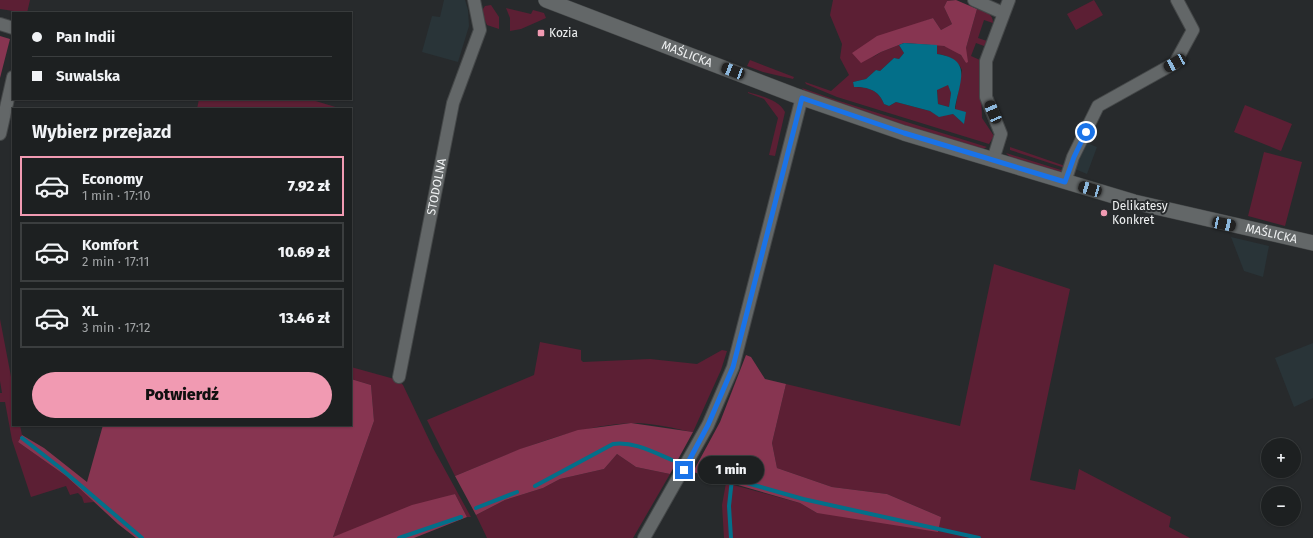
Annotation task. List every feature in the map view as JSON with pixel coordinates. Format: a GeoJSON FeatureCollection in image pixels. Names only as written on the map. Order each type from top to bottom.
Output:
{"type":"FeatureCollection","features":[{"type":"Feature","properties":{"kind":"street","name":"STODOLNA"},"geometry":{"type":"LineString","coordinates":[[399,377],[453,103],[480,30],[474,0]]}},
{"type":"Feature","properties":{"kind":"street","name":"MAŚLICKA"},"geometry":{"type":"LineString","coordinates":[[546,0],[865,121],[1156,208],[1313,243]]}},
{"type":"Feature","properties":{"kind":"street"},"geometry":{"type":"LineString","coordinates":[[974,0],[1003,12]]}},
{"type":"Feature","properties":{"kind":"street"},"geometry":{"type":"LineString","coordinates":[[993,160],[1001,134],[986,97],[986,62],[1003,12],[1009,0]]}},
{"type":"Feature","properties":{"kind":"street"},"geometry":{"type":"LineString","coordinates":[[1065,182],[1074,157],[1098,106],[1175,63],[1192,30],[1177,0]]}},
{"type":"Feature","properties":{"kind":"street"},"geometry":{"type":"LineString","coordinates":[[0,24],[12,28]]}},
{"type":"Feature","properties":{"kind":"street"},"geometry":{"type":"LineString","coordinates":[[0,134],[12,81]]}},
{"type":"Feature","properties":{"kind":"street"},"geometry":{"type":"LineString","coordinates":[[644,538],[708,425],[733,367],[802,98]]}},
{"type":"Feature","properties":{"kind":"shaded area"},"geometry":{"type":"Polygon","coordinates":[[[0,0],[30,0],[27,12],[0,9],[0,0]]]}},
{"type":"Feature","properties":{"kind":"shaded area"},"geometry":{"type":"Polygon","coordinates":[[[444,0],[465,0],[468,10],[469,26],[458,62],[422,52],[432,16],[440,17],[444,0]]]}},
{"type":"Feature","properties":{"kind":"shaded area"},"geometry":{"type":"Polygon","coordinates":[[[833,0],[954,0],[947,1],[944,7],[952,24],[941,30],[933,18],[914,25],[872,58],[881,52],[899,45],[904,53],[899,59],[894,58],[880,71],[876,70],[866,79],[853,82],[854,87],[864,88],[876,92],[884,104],[889,106],[896,102],[930,111],[939,116],[953,114],[964,124],[955,110],[962,70],[958,63],[952,59],[937,54],[937,45],[958,52],[966,63],[966,48],[977,9],[990,15],[993,23],[984,20],[978,38],[987,41],[984,46],[976,43],[971,56],[980,60],[982,118],[994,136],[989,144],[837,97],[806,84],[805,82],[831,91],[849,75],[840,58],[842,44],[830,15],[833,0]]]}},
{"type":"Feature","properties":{"kind":"shaded area"},"geometry":{"type":"Polygon","coordinates":[[[956,0],[977,9],[966,48],[968,62],[966,63],[961,55],[944,46],[904,43],[881,52],[861,63],[852,53],[877,36],[933,18],[941,30],[952,24],[944,7],[947,1],[956,0]]]}},
{"type":"Feature","properties":{"kind":"shaded area"},"geometry":{"type":"Polygon","coordinates":[[[1094,0],[1103,15],[1076,30],[1067,14],[1094,0]]]}},
{"type":"Feature","properties":{"kind":"shaded area"},"geometry":{"type":"Polygon","coordinates":[[[491,5],[499,17],[499,29],[487,25],[481,12],[485,6],[491,5]]]}},
{"type":"Feature","properties":{"kind":"shaded area"},"geometry":{"type":"Polygon","coordinates":[[[506,8],[531,14],[533,10],[544,13],[546,18],[521,29],[510,31],[510,18],[506,8]]]}},
{"type":"Feature","properties":{"kind":"shaded area"},"geometry":{"type":"Polygon","coordinates":[[[0,36],[10,39],[0,78],[0,36]]]}},
{"type":"Feature","properties":{"kind":"shaded area"},"geometry":{"type":"Polygon","coordinates":[[[750,60],[794,77],[793,79],[763,72],[747,66],[750,60]]]}},
{"type":"Feature","properties":{"kind":"shaded area"},"geometry":{"type":"Polygon","coordinates":[[[948,84],[951,93],[949,107],[938,104],[937,89],[948,84]]]}},
{"type":"Feature","properties":{"kind":"shaded area"},"geometry":{"type":"Polygon","coordinates":[[[802,88],[987,147],[983,149],[906,126],[806,93],[802,88]]]}},
{"type":"Feature","properties":{"kind":"shaded area"},"geometry":{"type":"Polygon","coordinates":[[[748,92],[774,101],[779,104],[785,112],[775,156],[769,155],[778,118],[764,99],[748,92]]]}},
{"type":"Feature","properties":{"kind":"shaded area"},"geometry":{"type":"Polygon","coordinates":[[[199,100],[312,100],[339,108],[197,108],[199,100]]]}},
{"type":"Feature","properties":{"kind":"shaded area"},"geometry":{"type":"Polygon","coordinates":[[[1245,105],[1292,124],[1281,151],[1234,132],[1245,105]]]}},
{"type":"Feature","properties":{"kind":"shaded area"},"geometry":{"type":"Polygon","coordinates":[[[1087,143],[1097,147],[1087,174],[1075,169],[1087,143]]]}},
{"type":"Feature","properties":{"kind":"shaded area"},"geometry":{"type":"Polygon","coordinates":[[[1010,147],[1065,166],[1065,168],[1010,150],[1010,147]]]}},
{"type":"Feature","properties":{"kind":"shaded area"},"geometry":{"type":"Polygon","coordinates":[[[1264,152],[1302,162],[1285,226],[1248,216],[1264,152]]]}},
{"type":"Feature","properties":{"kind":"shaded area"},"geometry":{"type":"Polygon","coordinates":[[[1006,153],[1064,171],[1059,174],[1011,158],[1006,153]]]}},
{"type":"Feature","properties":{"kind":"shaded area"},"geometry":{"type":"Polygon","coordinates":[[[1231,237],[1269,246],[1263,277],[1244,271],[1231,237]]]}},
{"type":"Feature","properties":{"kind":"shaded area"},"geometry":{"type":"Polygon","coordinates":[[[994,264],[1070,289],[1030,480],[1075,490],[1079,469],[1171,517],[1169,527],[1190,538],[724,538],[722,505],[726,483],[800,503],[817,513],[941,517],[887,494],[832,487],[777,468],[772,443],[786,384],[960,426],[994,264]]]}},
{"type":"Feature","properties":{"kind":"shaded area"},"geometry":{"type":"Polygon","coordinates":[[[0,319],[12,382],[12,426],[20,426],[22,435],[18,442],[66,476],[94,502],[84,503],[82,497],[78,493],[70,495],[66,486],[31,497],[12,440],[5,402],[0,402],[0,393],[2,393],[0,381],[0,319]]]}},
{"type":"Feature","properties":{"kind":"shaded area"},"geometry":{"type":"Polygon","coordinates":[[[540,342],[581,350],[581,360],[583,362],[650,359],[697,364],[722,350],[727,351],[721,370],[693,432],[645,423],[607,425],[562,435],[540,442],[455,476],[427,420],[534,375],[540,342]]]}},
{"type":"Feature","properties":{"kind":"shaded area"},"geometry":{"type":"Polygon","coordinates":[[[1313,343],[1313,398],[1294,407],[1275,358],[1313,343]]]}},
{"type":"Feature","properties":{"kind":"shaded area"},"geometry":{"type":"Polygon","coordinates":[[[746,355],[751,357],[765,379],[786,384],[772,443],[777,468],[832,487],[887,494],[941,517],[938,532],[817,513],[800,503],[693,472],[720,422],[746,355]]]}},
{"type":"Feature","properties":{"kind":"shaded area"},"geometry":{"type":"Polygon","coordinates":[[[352,367],[398,380],[403,385],[433,448],[471,517],[467,517],[455,494],[333,537],[374,421],[371,385],[352,379],[352,367]]]}},
{"type":"Feature","properties":{"kind":"shaded area"},"geometry":{"type":"Polygon","coordinates":[[[352,379],[371,385],[374,421],[333,537],[412,505],[455,494],[467,517],[414,538],[136,538],[118,524],[66,476],[18,442],[22,435],[44,448],[87,482],[103,426],[352,426],[352,379]]]}},
{"type":"Feature","properties":{"kind":"shaded area"},"geometry":{"type":"Polygon","coordinates":[[[631,423],[693,432],[670,474],[636,467],[617,454],[604,469],[560,479],[543,488],[505,500],[476,515],[455,476],[520,449],[578,430],[631,423]]]}},
{"type":"Feature","properties":{"kind":"shaded area"},"geometry":{"type":"Polygon","coordinates":[[[617,454],[636,467],[670,474],[633,538],[487,538],[476,515],[505,500],[543,488],[560,479],[604,469],[617,454]]]}},
{"type":"Feature","properties":{"kind":"water"},"geometry":{"type":"Polygon","coordinates":[[[904,43],[937,45],[937,54],[949,57],[956,61],[960,67],[961,81],[955,109],[966,112],[964,124],[953,114],[939,117],[930,111],[896,102],[889,106],[884,104],[876,92],[864,88],[854,87],[853,82],[866,79],[876,70],[880,71],[894,58],[899,59],[904,53],[899,45],[904,43]],[[948,85],[937,90],[938,104],[949,107],[951,93],[948,85]]]}},
{"type":"Feature","properties":{"kind":"waterway"},"geometry":{"type":"LineString","coordinates":[[22,438],[59,467],[142,538]]}},
{"type":"Feature","properties":{"kind":"waterway"},"geometry":{"type":"LineString","coordinates":[[535,486],[613,444],[628,444],[672,460]]}},
{"type":"Feature","properties":{"kind":"waterway"},"geometry":{"type":"LineString","coordinates":[[701,470],[803,499],[979,538]]}},
{"type":"Feature","properties":{"kind":"waterway"},"geometry":{"type":"LineString","coordinates":[[731,538],[729,506],[732,479]]}},
{"type":"Feature","properties":{"kind":"waterway"},"geometry":{"type":"LineString","coordinates":[[476,508],[517,492]]}},
{"type":"Feature","properties":{"kind":"waterway"},"geometry":{"type":"LineString","coordinates":[[399,538],[461,517]]}},
{"type":"Feature","properties":{"kind":"place","name":"Kozia"},"geometry":{"type":"Point","coordinates":[541,33]}},
{"type":"Feature","properties":{"kind":"place","name":"Delikatesy Konkret"},"geometry":{"type":"Point","coordinates":[1104,213]}},
{"type":"Feature","properties":{"kind":"route"},"geometry":{"type":"LineString","coordinates":[[684,470],[708,425],[733,367],[802,98],[865,121],[1065,182],[1074,157],[1086,132]]}}]}
